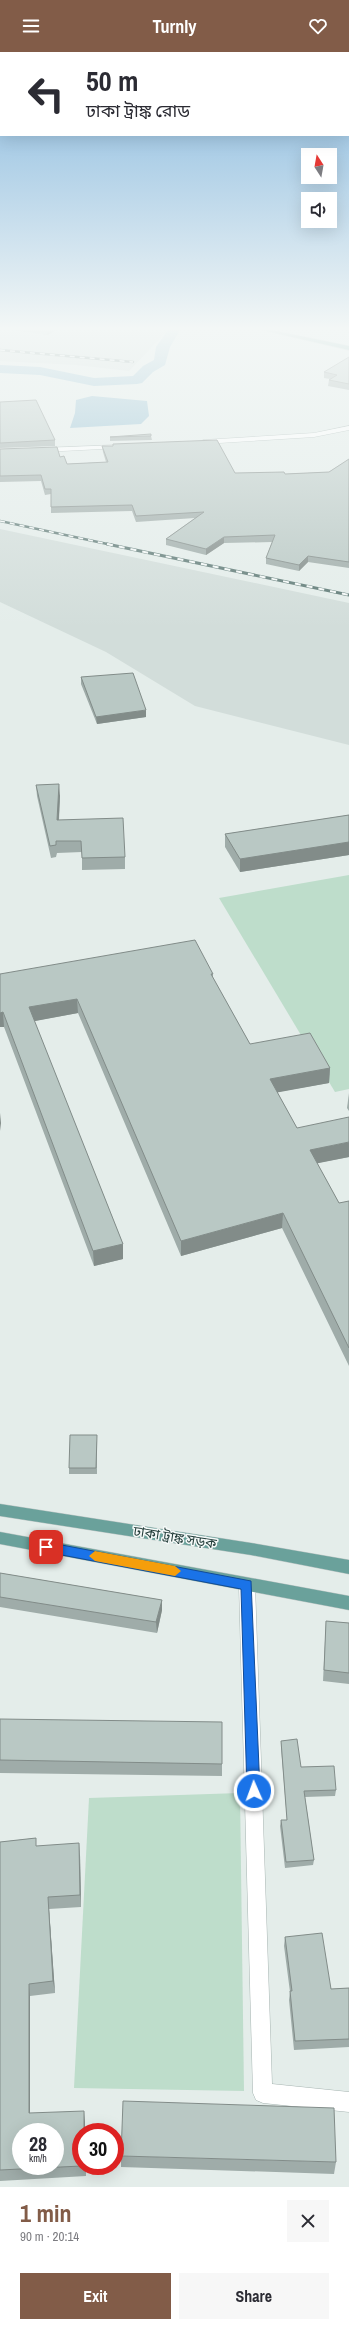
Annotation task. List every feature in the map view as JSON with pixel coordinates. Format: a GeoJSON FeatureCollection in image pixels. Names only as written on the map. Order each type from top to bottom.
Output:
{"type":"FeatureCollection","features":[{"type":"Feature","properties":{"kind":"main road","name":"ঢাকা ট্রাঙ্ক সড়ক"},"geometry":{"type":"LineString","coordinates":[[0,1510],[251,1549],[349,1566]]}},
{"type":"Feature","properties":{"kind":"main road"},"geometry":{"type":"LineString","coordinates":[[0,1538],[349,1603]]}},
{"type":"Feature","properties":{"kind":"street"},"geometry":{"type":"LineString","coordinates":[[192,443],[314,435],[341,430]]}},
{"type":"Feature","properties":{"kind":"street"},"geometry":{"type":"LineString","coordinates":[[38,451],[130,446]]}},
{"type":"Feature","properties":{"kind":"street"},"geometry":{"type":"LineString","coordinates":[[247,1585],[263,2093],[349,2102]]}},
{"type":"Feature","properties":{"kind":"shaded area"},"geometry":{"type":"Polygon","coordinates":[[[0,529],[349,603],[349,745],[195,706],[106,652],[0,602],[0,529]]]}},
{"type":"Feature","properties":{"kind":"green space"},"geometry":{"type":"Polygon","coordinates":[[[349,875],[349,1089],[335,1092],[219,898],[349,875]]]}},
{"type":"Feature","properties":{"kind":"green space"},"geometry":{"type":"Polygon","coordinates":[[[240,1793],[244,2091],[74,2088],[89,1798],[240,1793]]]}},
{"type":"Feature","properties":{"kind":"building"},"geometry":{"type":"Polygon","coordinates":[[[0,430],[50,430],[55,440],[0,443],[0,430]]]}},
{"type":"Feature","properties":{"kind":"building"},"geometry":{"type":"Polygon","coordinates":[[[151,434],[151,436],[110,437],[151,434]]]}},
{"type":"Feature","properties":{"kind":"building"},"geometry":{"type":"Polygon","coordinates":[[[217,440],[235,473],[284,472],[285,474],[329,472],[349,459],[349,562],[308,556],[299,565],[266,558],[275,535],[224,537],[206,549],[166,539],[204,512],[136,516],[132,505],[51,507],[51,489],[45,489],[41,475],[0,476],[0,449],[57,447],[60,457],[64,456],[67,464],[108,462],[102,446],[113,446],[113,444],[217,440]]]}},
{"type":"Feature","properties":{"kind":"building"},"geometry":{"type":"Polygon","coordinates":[[[133,673],[146,710],[96,717],[81,677],[133,673]]]}},
{"type":"Feature","properties":{"kind":"building"},"geometry":{"type":"Polygon","coordinates":[[[59,784],[57,820],[123,818],[125,857],[82,858],[81,841],[56,841],[56,845],[50,846],[36,785],[59,784]]]}},
{"type":"Feature","properties":{"kind":"building"},"geometry":{"type":"Polygon","coordinates":[[[349,815],[349,842],[240,859],[225,834],[349,815]]]}},
{"type":"Feature","properties":{"kind":"building"},"geometry":{"type":"Polygon","coordinates":[[[195,940],[213,974],[211,974],[250,1044],[310,1033],[330,1068],[270,1079],[297,1128],[349,1117],[349,1142],[310,1150],[339,1203],[349,1201],[349,1348],[283,1213],[181,1241],[77,999],[29,1007],[123,1244],[93,1251],[3,1012],[0,1013],[0,974],[195,940]]]}},
{"type":"Feature","properties":{"kind":"building"},"geometry":{"type":"Polygon","coordinates":[[[70,1435],[97,1435],[96,1468],[69,1468],[70,1435]]]}},
{"type":"Feature","properties":{"kind":"building"},"geometry":{"type":"Polygon","coordinates":[[[0,1573],[162,1600],[156,1622],[0,1597],[0,1573]]]}},
{"type":"Feature","properties":{"kind":"building"},"geometry":{"type":"Polygon","coordinates":[[[326,1621],[349,1623],[349,1673],[324,1670],[326,1621]]]}},
{"type":"Feature","properties":{"kind":"building"},"geometry":{"type":"Polygon","coordinates":[[[0,1719],[222,1722],[222,1764],[0,1760],[0,1719]]]}},
{"type":"Feature","properties":{"kind":"building"},"geometry":{"type":"Polygon","coordinates":[[[297,1739],[301,1767],[334,1766],[336,1790],[304,1791],[314,1860],[286,1862],[281,1820],[287,1820],[281,1741],[297,1739]]]}},
{"type":"Feature","properties":{"kind":"building"},"geometry":{"type":"Polygon","coordinates":[[[36,1838],[36,1846],[79,1843],[80,1895],[48,1897],[53,1981],[29,1984],[29,2113],[84,2111],[84,2123],[72,2123],[72,2166],[64,2167],[64,2123],[12,2123],[12,2169],[0,2170],[0,1842],[36,1838]]]}},
{"type":"Feature","properties":{"kind":"building"},"geometry":{"type":"Polygon","coordinates":[[[322,1933],[331,1989],[349,1988],[349,2039],[295,2041],[290,1991],[292,1991],[285,1937],[322,1933]]]}},
{"type":"Feature","properties":{"kind":"building"},"geometry":{"type":"Polygon","coordinates":[[[123,2101],[334,2108],[336,2162],[124,2156],[124,2123],[122,2123],[123,2101]]]}},
{"type":"Feature","properties":{"kind":"railway"},"geometry":{"type":"LineString","coordinates":[[0,521],[112,545]]}},
{"type":"Feature","properties":{"kind":"railway"},"geometry":{"type":"LineString","coordinates":[[107,544],[349,595]]}},
{"type":"Feature","properties":{"kind":"slow traffic"},"geometry":{"type":"LineString","coordinates":[[95,1556],[175,1571]]}},
{"type":"Feature","properties":{"kind":"route"},"geometry":{"type":"LineString","coordinates":[[46,1547],[247,1585],[254,1791]]}}]}
